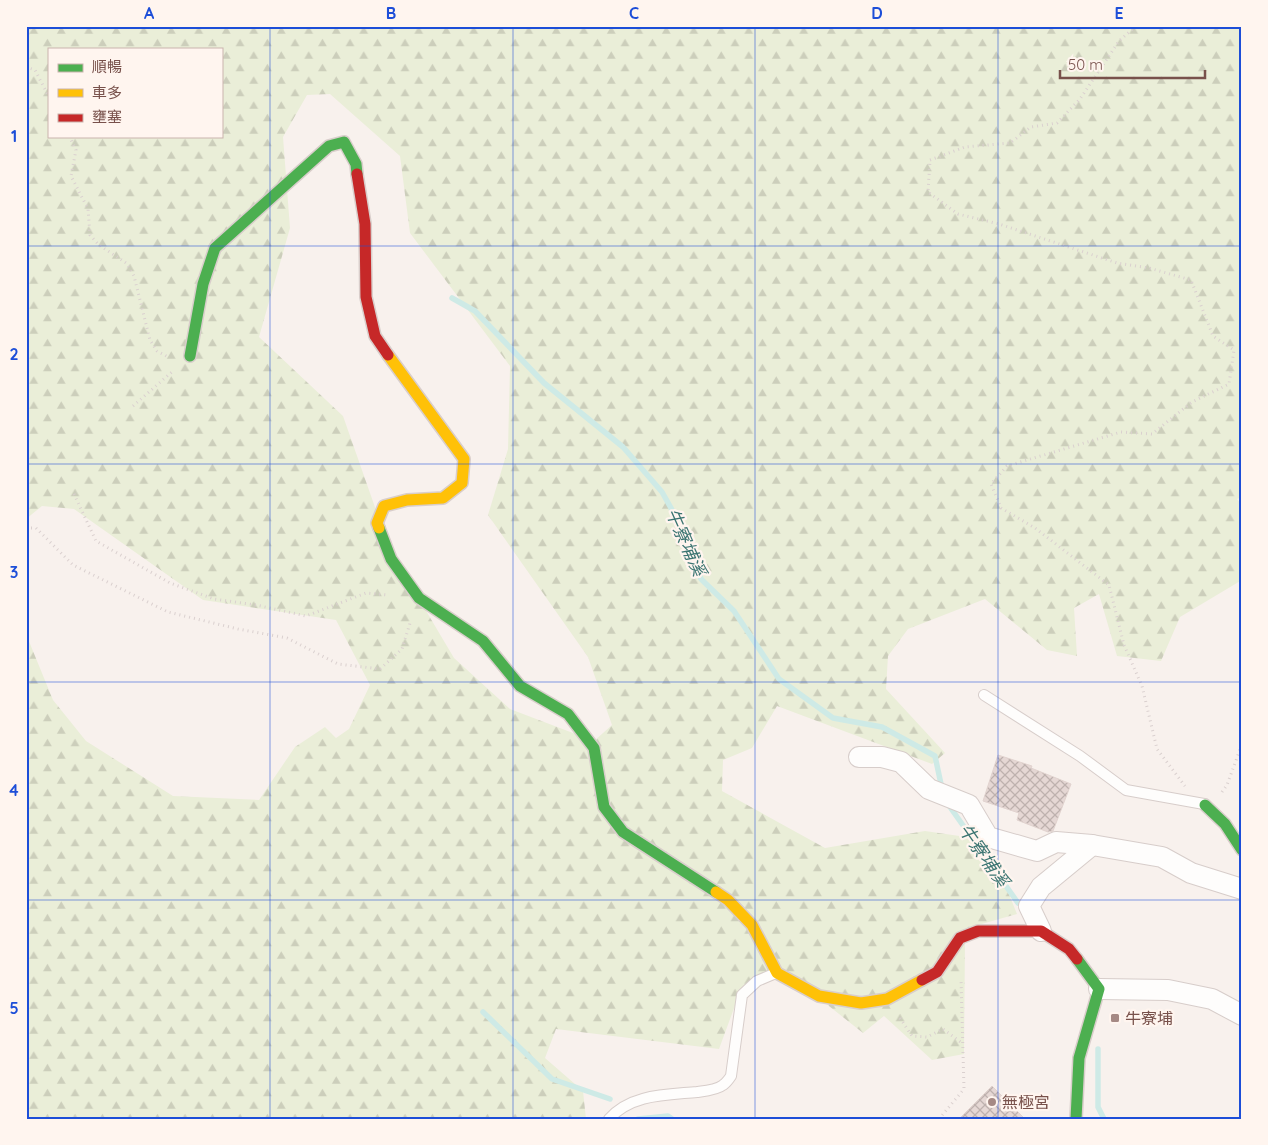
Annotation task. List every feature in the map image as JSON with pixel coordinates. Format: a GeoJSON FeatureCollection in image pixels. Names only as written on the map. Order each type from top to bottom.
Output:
{"type":"FeatureCollection","features":[{"type":"Feature","properties":{"kind":"street"},"geometry":{"type":"LineString","coordinates":[[190,356],[202,284],[215,248],[329,146],[344,142],[356,164],[359,181],[365,224],[366,297],[375,336],[464,459],[462,483],[443,498],[407,500],[384,506],[377,523],[391,559],[419,598],[483,641],[520,686],[568,714],[594,748],[604,807],[623,832],[728,900],[752,925],[776,973],[819,996],[861,1003],[887,1000],[937,972],[960,938],[978,930],[1041,931]]}},
{"type":"Feature","properties":{"kind":"street"},"geometry":{"type":"LineString","coordinates":[[859,757],[882,757],[901,762],[929,789],[970,805],[988,836],[1037,851],[1056,842],[1092,844],[1162,857],[1191,873],[1242,889]]}},
{"type":"Feature","properties":{"kind":"street"},"geometry":{"type":"LineString","coordinates":[[1205,804],[1225,824],[1242,850]]}},
{"type":"Feature","properties":{"kind":"street"},"geometry":{"type":"LineString","coordinates":[[1092,844],[1041,887],[1029,906],[1041,931],[1069,949],[1099,989]]}},
{"type":"Feature","properties":{"kind":"street"},"geometry":{"type":"LineString","coordinates":[[1099,989],[1168,990],[1212,999],[1242,1015]]}},
{"type":"Feature","properties":{"kind":"street"},"geometry":{"type":"LineString","coordinates":[[1076,1119],[1079,1058],[1099,989]]}},
{"type":"Feature","properties":{"kind":"lane"},"geometry":{"type":"LineString","coordinates":[[984,695],[1080,756],[1126,790],[1205,804]]}},
{"type":"Feature","properties":{"kind":"lane"},"geometry":{"type":"LineString","coordinates":[[609,1119],[618,1109],[629,1102],[654,1096],[707,1090],[723,1086],[731,1076],[742,995],[757,981],[776,973]]}},
{"type":"Feature","properties":{"kind":"path"},"geometry":{"type":"LineString","coordinates":[[26,44],[30,26]]}},
{"type":"Feature","properties":{"kind":"path"},"geometry":{"type":"LineString","coordinates":[[1136,26],[1119,41],[1080,99],[1057,123],[1031,127],[1010,143],[965,147],[930,160],[928,192],[958,214],[998,224],[1117,263],[1149,268],[1191,280],[1213,336],[1234,350],[1229,384],[1192,402],[1152,434],[1121,432],[1007,466],[991,484],[1002,508],[1035,528],[1109,585],[1124,645],[1142,686],[1157,749],[1181,781],[1205,804],[1222,792],[1227,785],[1242,744]]}},
{"type":"Feature","properties":{"kind":"path"},"geometry":{"type":"LineString","coordinates":[[26,67],[35,70],[48,95]]}},
{"type":"Feature","properties":{"kind":"path"},"geometry":{"type":"LineString","coordinates":[[70,138],[76,150],[72,176],[88,208],[90,235],[99,245],[126,263],[134,276],[150,340],[157,351],[168,357],[183,354],[190,356]]}},
{"type":"Feature","properties":{"kind":"path"},"geometry":{"type":"LineString","coordinates":[[133,406],[190,356]]}},
{"type":"Feature","properties":{"kind":"path"},"geometry":{"type":"LineString","coordinates":[[26,528],[36,528],[73,565],[168,612],[238,630],[287,638],[338,664],[380,669],[402,649],[419,598],[366,593],[306,616],[256,605],[214,599],[170,583],[96,541],[74,494]]}},
{"type":"Feature","properties":{"kind":"path"},"geometry":{"type":"LineString","coordinates":[[939,1119],[964,1089],[961,976]]}},
{"type":"Feature","properties":{"kind":"path"},"geometry":{"type":"LineString","coordinates":[[887,1000],[912,1036],[926,1037],[943,1029],[962,1043]]}},
{"type":"Feature","properties":{"kind":"green space"},"geometry":{"type":"Polygon","coordinates":[[[26,26],[1242,26],[1242,497],[1237,499],[1242,505],[1242,580],[1180,617],[1161,661],[1117,656],[1099,594],[1074,608],[1077,656],[1047,650],[985,599],[908,629],[888,656],[886,689],[945,753],[932,764],[777,706],[752,748],[723,760],[722,791],[825,848],[925,831],[987,840],[1017,914],[971,927],[965,942],[964,1054],[932,1060],[884,1016],[863,1033],[776,964],[740,992],[719,1049],[556,1029],[545,1058],[583,1091],[586,1119],[26,1119],[26,634],[53,700],[86,741],[173,796],[259,800],[295,747],[325,727],[336,738],[349,729],[370,685],[336,620],[203,600],[74,509],[42,506],[26,519],[26,26]],[[330,94],[307,95],[283,137],[290,228],[259,337],[343,416],[390,550],[454,658],[510,709],[594,741],[612,725],[588,657],[488,515],[508,449],[510,366],[410,233],[400,156],[330,94]]]}},
{"type":"Feature","properties":{"kind":"building"},"geometry":{"type":"Polygon","coordinates":[[[998,755],[1032,766],[1031,768],[1071,784],[1053,831],[1048,832],[1017,820],[1019,813],[983,801],[998,755]]]}},
{"type":"Feature","properties":{"kind":"building","name":"無極宮"},"geometry":{"type":"Polygon","coordinates":[[[992,1086],[1025,1119],[959,1119],[992,1086]]]}},
{"type":"Feature","properties":{"kind":"waterway","name":"牛寮埔溪"},"geometry":{"type":"LineString","coordinates":[[452,298],[475,311],[544,383],[623,447],[662,492],[685,533],[701,579],[734,611],[779,679],[833,718],[882,727],[935,756],[941,784]]}},
{"type":"Feature","properties":{"kind":"waterway","name":"牛寮埔溪"},"geometry":{"type":"LineString","coordinates":[[950,807],[1018,903]]}},
{"type":"Feature","properties":{"kind":"waterway"},"geometry":{"type":"LineString","coordinates":[[483,1012],[552,1079],[610,1099]]}},
{"type":"Feature","properties":{"kind":"waterway","name":"牛寮埔溪"},"geometry":{"type":"LineString","coordinates":[[1098,1049],[1098,1107],[1104,1119]]}},
{"type":"Feature","properties":{"kind":"waterway"},"geometry":{"type":"LineString","coordinates":[[638,1119],[668,1116],[672,1119]]}},
{"type":"Feature","properties":{"kind":"traffic: fast"},"geometry":{"type":"LineString","coordinates":[[190,356],[203,284],[215,248],[329,146],[344,142],[356,164],[357,174]]}},
{"type":"Feature","properties":{"kind":"traffic: fast"},"geometry":{"type":"LineString","coordinates":[[379,528],[391,559],[419,598],[483,641],[520,686],[568,714],[594,748],[604,807],[623,832],[716,892]]}},
{"type":"Feature","properties":{"kind":"traffic: fast"},"geometry":{"type":"LineString","coordinates":[[1205,805],[1225,824],[1242,850]]}},
{"type":"Feature","properties":{"kind":"traffic: fast"},"geometry":{"type":"LineString","coordinates":[[1076,1119],[1079,1058],[1099,989],[1077,959]]}},
{"type":"Feature","properties":{"kind":"traffic: slow"},"geometry":{"type":"LineString","coordinates":[[379,528],[377,523],[384,506],[407,500],[443,498],[462,483],[464,459],[388,355]]}},
{"type":"Feature","properties":{"kind":"traffic: slow"},"geometry":{"type":"LineString","coordinates":[[716,892],[728,900],[752,925],[777,973],[819,996],[861,1003],[887,999],[922,980]]}},
{"type":"Feature","properties":{"kind":"traffic: jam"},"geometry":{"type":"LineString","coordinates":[[357,174],[365,224],[366,297],[375,336],[388,355]]}},
{"type":"Feature","properties":{"kind":"traffic: jam"},"geometry":{"type":"LineString","coordinates":[[922,980],[937,972],[960,938],[978,931],[1041,931],[1069,949],[1077,959]]}},
{"type":"Feature","properties":{"kind":"place","name":"牛寮埔"},"geometry":{"type":"Point","coordinates":[1115,1018]}},
{"type":"Feature","properties":{"kind":"place","name":"無極宮"},"geometry":{"type":"Point","coordinates":[992,1102]}}]}
